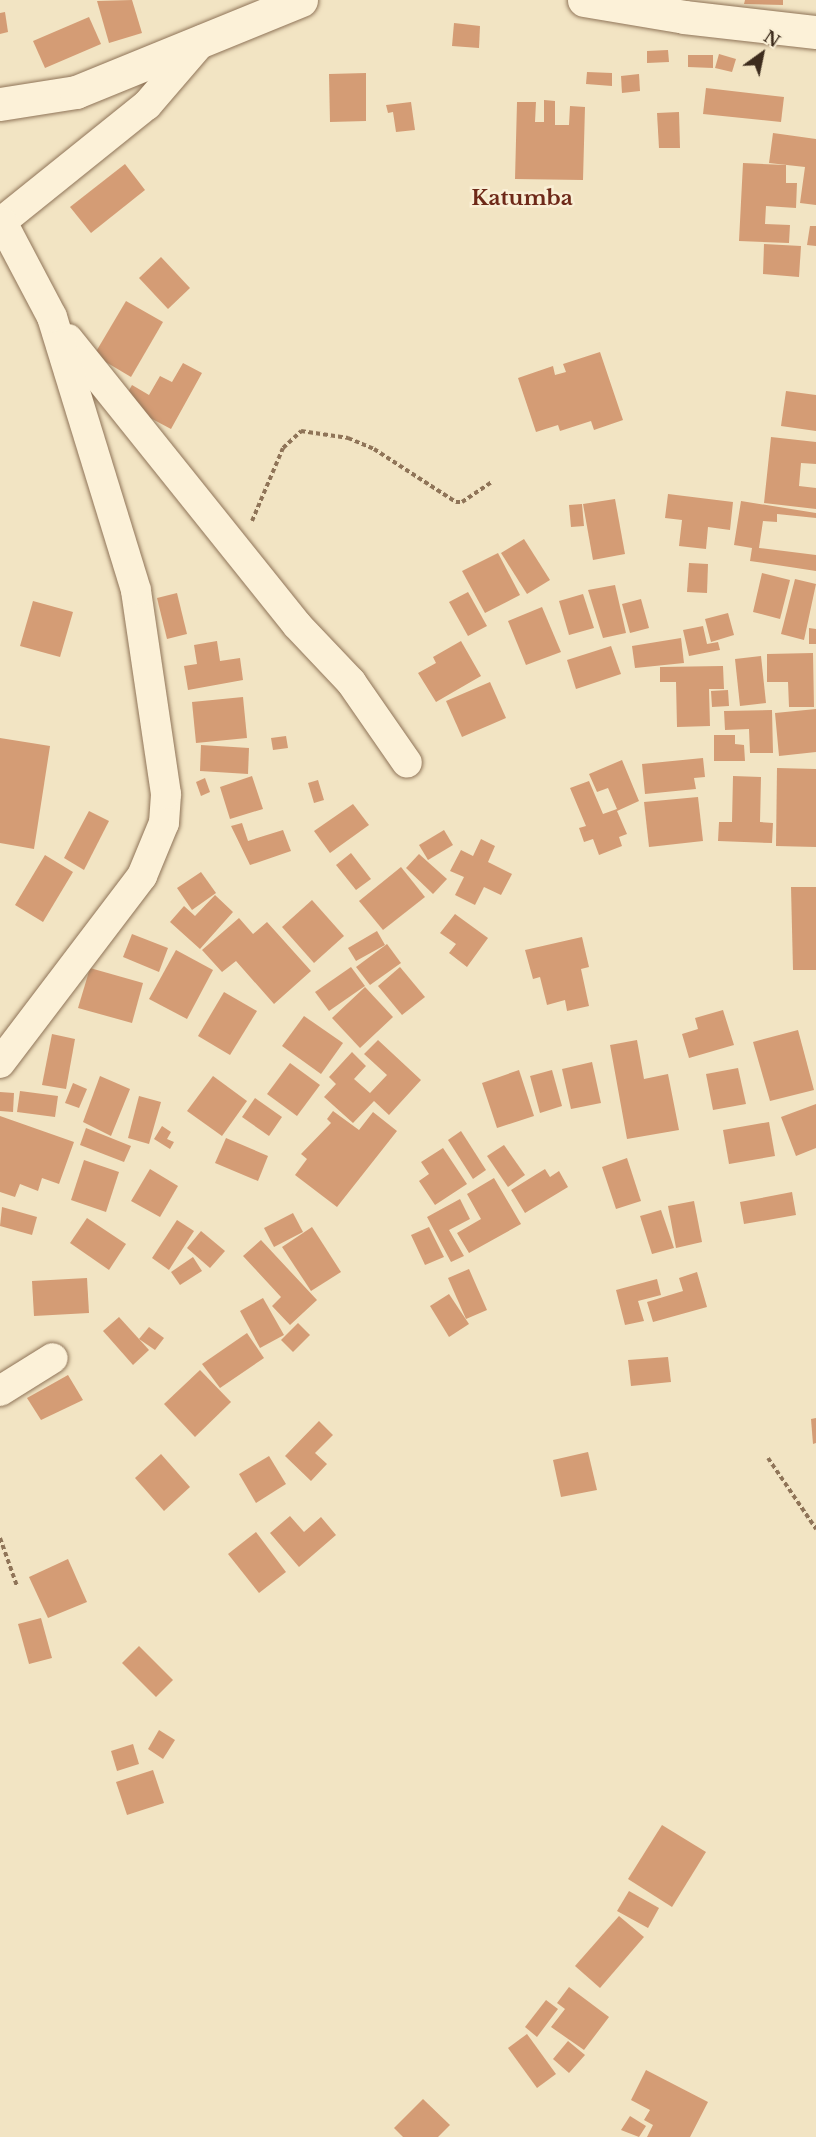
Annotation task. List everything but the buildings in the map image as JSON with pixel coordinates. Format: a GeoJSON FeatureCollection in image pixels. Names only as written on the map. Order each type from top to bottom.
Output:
{"type":"FeatureCollection","features":[{"type":"Feature","properties":{"kind":"street"},"geometry":{"type":"LineString","coordinates":[[0,104],[76,92],[301,0]]}},
{"type":"Feature","properties":{"kind":"street"},"geometry":{"type":"LineString","coordinates":[[584,0],[684,17],[816,32]]}},
{"type":"Feature","properties":{"kind":"street"},"geometry":{"type":"LineString","coordinates":[[203,40],[147,105],[1,222],[52,317],[297,626],[351,682],[407,764]]}},
{"type":"Feature","properties":{"kind":"street"},"geometry":{"type":"LineString","coordinates":[[0,1063],[142,876],[164,823],[166,794],[136,590],[52,317]]}},
{"type":"Feature","properties":{"kind":"street"},"geometry":{"type":"LineString","coordinates":[[0,1391],[53,1358]]}},
{"type":"Feature","properties":{"kind":"path"},"geometry":{"type":"LineString","coordinates":[[239,552],[283,448],[301,431],[348,438],[374,449],[456,502],[462,502],[493,481]]}},
{"type":"Feature","properties":{"kind":"path"},"geometry":{"type":"LineString","coordinates":[[768,1458],[816,1529]]}},
{"type":"Feature","properties":{"kind":"path"},"geometry":{"type":"LineString","coordinates":[[0,1538],[17,1586]]}},
{"type":"Feature","properties":{"kind":"district","name":"Katumba"},"geometry":{"type":"Point","coordinates":[522,198]}}]}
